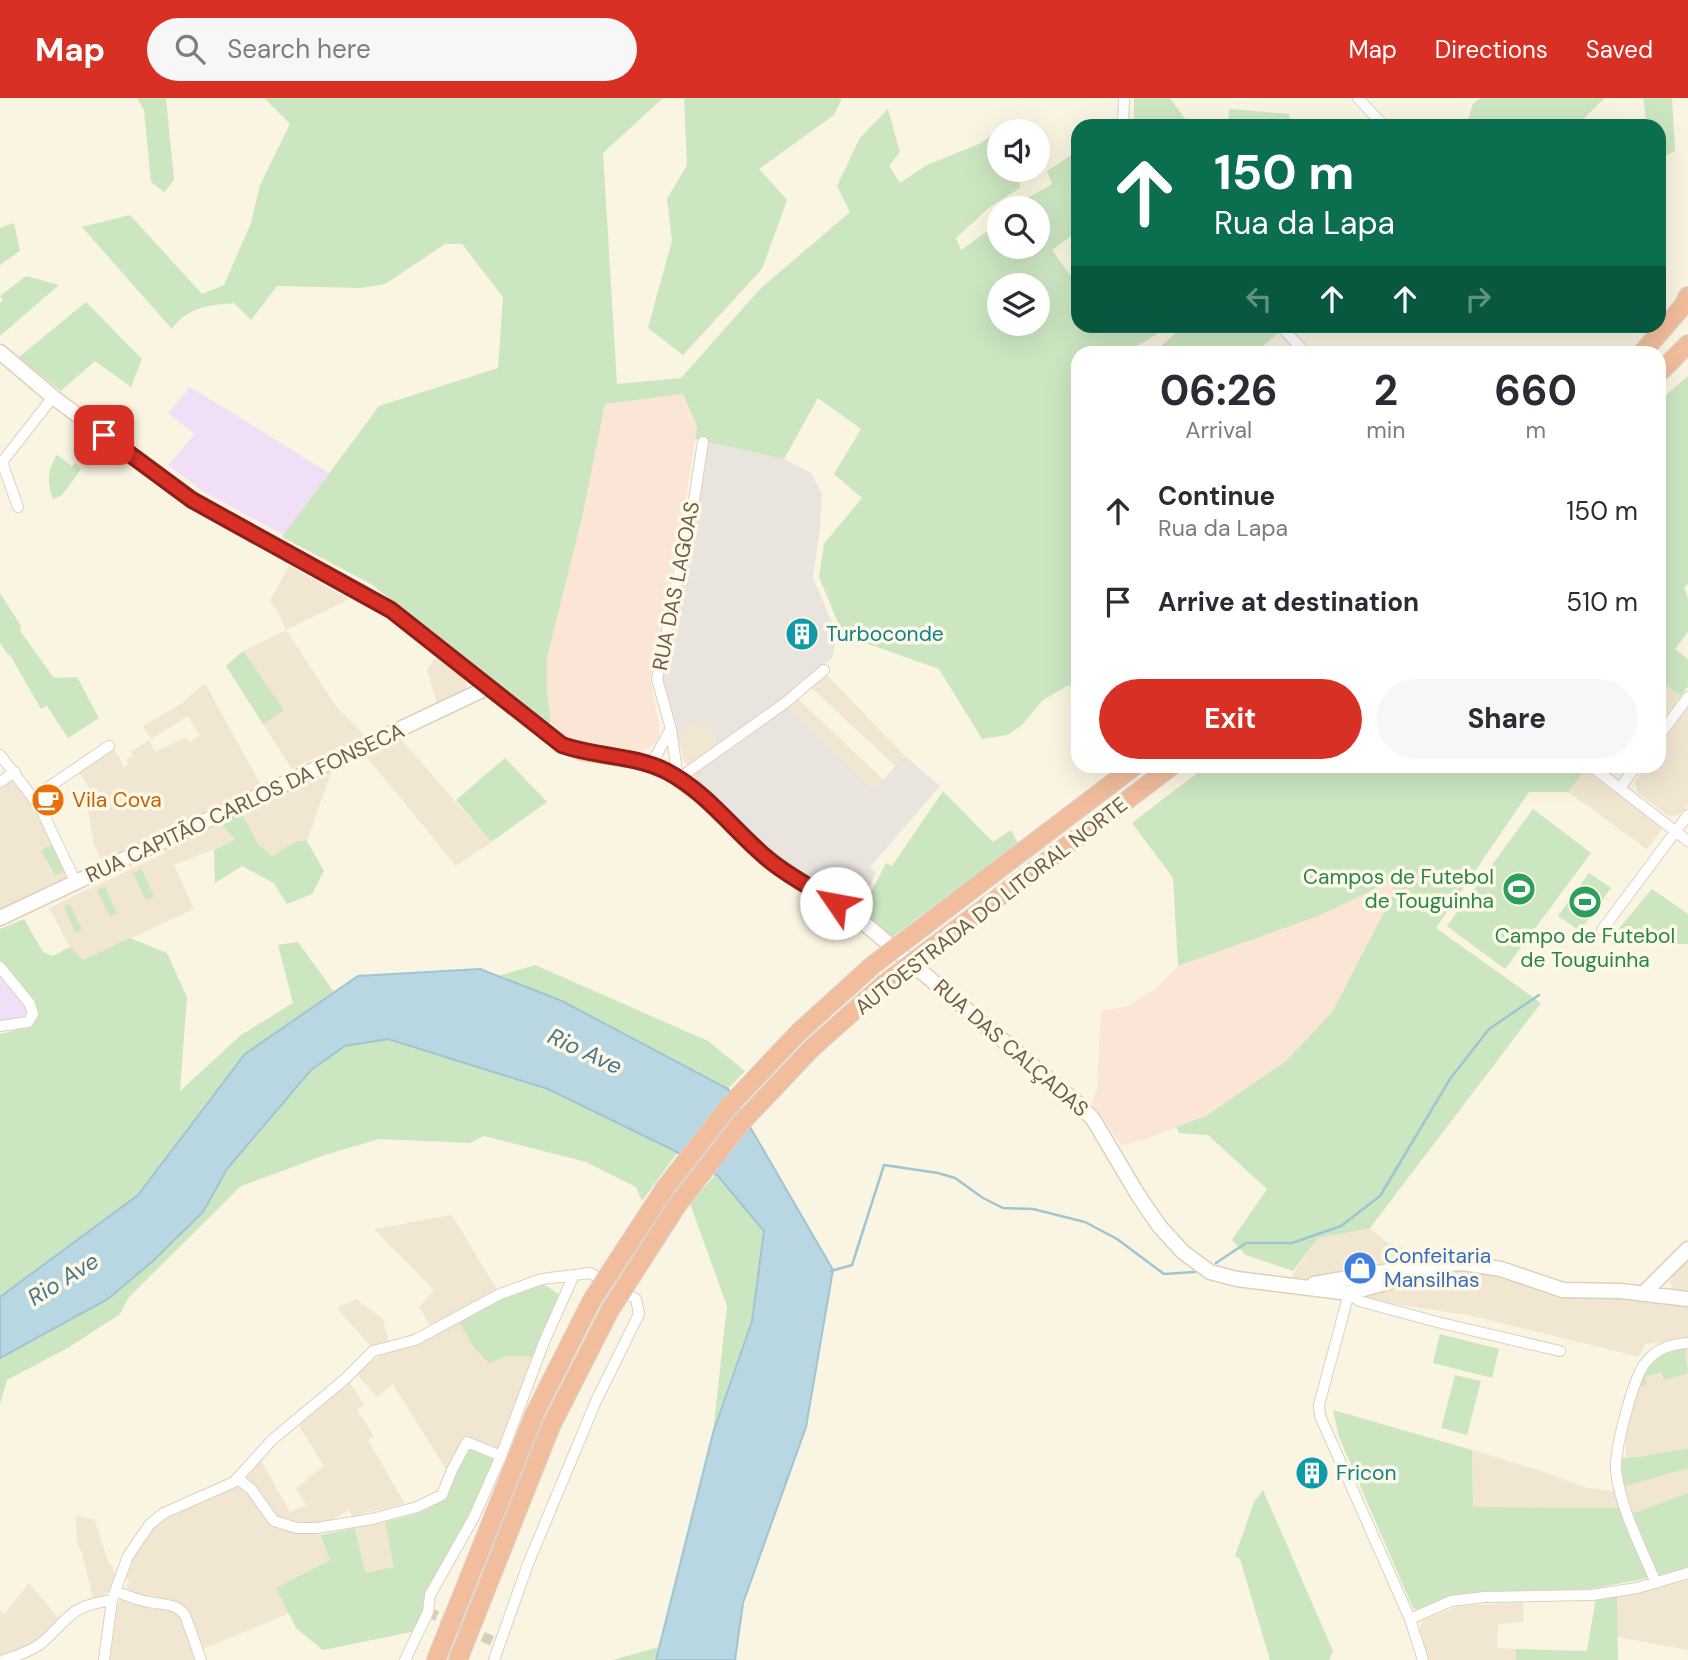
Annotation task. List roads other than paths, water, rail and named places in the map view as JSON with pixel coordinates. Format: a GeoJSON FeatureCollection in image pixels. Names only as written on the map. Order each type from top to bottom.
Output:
{"type":"FeatureCollection","features":[{"type":"Feature","properties":{"kind":"highway"},"geometry":{"type":"LineString","coordinates":[[1666,325],[1688,296]]}},
{"type":"Feature","properties":{"kind":"highway"},"geometry":{"type":"LineString","coordinates":[[1660,346],[1688,316]]}},
{"type":"Feature","properties":{"kind":"highway"},"geometry":{"type":"LineString","coordinates":[[1666,366],[1688,344]]}},
{"type":"Feature","properties":{"kind":"highway","name":"AUTOESTRADA DO LITORAL NORTE"},"geometry":{"type":"LineString","coordinates":[[436,1660],[536,1413],[592,1300],[665,1188],[729,1106],[799,1032],[873,965],[1126,773]]}},
{"type":"Feature","properties":{"kind":"highway","name":"AUTOESTRADA DO LITORAL NORTE"},"geometry":{"type":"LineString","coordinates":[[458,1660],[551,1426],[610,1310],[678,1204],[751,1113],[812,1048],[885,983],[1163,773]]}},
{"type":"Feature","properties":{"kind":"main road","name":"RUA DAS CALÇADAS"},"geometry":{"type":"LineString","coordinates":[[0,352],[53,397],[192,500],[391,610],[562,745],[665,770],[699,794],[769,860],[858,918],[1077,1103],[1093,1119],[1160,1227],[1183,1252],[1210,1272],[1237,1279],[1298,1287],[1348,1285]]}},
{"type":"Feature","properties":{"kind":"main road","name":"RUA CAPITÃO CARLOS DA FONSECA"},"geometry":{"type":"LineString","coordinates":[[0,918],[489,687]]}},
{"type":"Feature","properties":{"kind":"main road"},"geometry":{"type":"LineString","coordinates":[[1644,1293],[1688,1249]]}},
{"type":"Feature","properties":{"kind":"main road"},"geometry":{"type":"LineString","coordinates":[[1348,1285],[1406,1267],[1456,1263],[1501,1269],[1563,1290],[1644,1293],[1682,1298]]}},
{"type":"Feature","properties":{"kind":"main road"},"geometry":{"type":"LineString","coordinates":[[1667,1270],[1667,1283],[1682,1298]]}},
{"type":"Feature","properties":{"kind":"street"},"geometry":{"type":"LineString","coordinates":[[1122,119],[1124,98]]}},
{"type":"Feature","properties":{"kind":"street"},"geometry":{"type":"LineString","coordinates":[[1358,98],[1378,119]]}},
{"type":"Feature","properties":{"kind":"street"},"geometry":{"type":"LineString","coordinates":[[1287,333],[1299,346]]}},
{"type":"Feature","properties":{"kind":"street"},"geometry":{"type":"LineString","coordinates":[[18,507],[2,462],[53,397]]}},
{"type":"Feature","properties":{"kind":"street","name":"RUA DAS LAGOAS"},"geometry":{"type":"LineString","coordinates":[[678,779],[670,729],[657,679],[694,500],[703,442]]}},
{"type":"Feature","properties":{"kind":"street"},"geometry":{"type":"LineString","coordinates":[[678,779],[785,703],[824,670]]}},
{"type":"Feature","properties":{"kind":"street"},"geometry":{"type":"LineString","coordinates":[[1666,727],[1688,697]]}},
{"type":"Feature","properties":{"kind":"street"},"geometry":{"type":"LineString","coordinates":[[646,764],[656,756],[670,729]]}},
{"type":"Feature","properties":{"kind":"street"},"geometry":{"type":"LineString","coordinates":[[34,797],[108,746]]}},
{"type":"Feature","properties":{"kind":"street"},"geometry":{"type":"LineString","coordinates":[[0,755],[34,797],[76,883]]}},
{"type":"Feature","properties":{"kind":"street"},"geometry":{"type":"LineString","coordinates":[[0,782],[15,772]]}},
{"type":"Feature","properties":{"kind":"street"},"geometry":{"type":"LineString","coordinates":[[1600,773],[1688,841]]}},
{"type":"Feature","properties":{"kind":"street"},"geometry":{"type":"LineString","coordinates":[[1620,788],[1631,773]]}},
{"type":"Feature","properties":{"kind":"street"},"geometry":{"type":"LineString","coordinates":[[1602,930],[1688,815]]}},
{"type":"Feature","properties":{"kind":"street"},"geometry":{"type":"LineString","coordinates":[[0,967],[30,1004],[33,1014],[28,1022],[0,1026]]}},
{"type":"Feature","properties":{"kind":"street"},"geometry":{"type":"LineString","coordinates":[[104,1660],[114,1596],[128,1556],[150,1524],[164,1513],[234,1482],[272,1440],[345,1379],[373,1351],[415,1340],[500,1294],[542,1279],[590,1273],[636,1299],[639,1314],[611,1366],[591,1413],[528,1564],[494,1660]]}},
{"type":"Feature","properties":{"kind":"street"},"geometry":{"type":"LineString","coordinates":[[405,1660],[428,1612],[430,1595],[465,1537],[501,1456],[544,1342],[573,1277]]}},
{"type":"Feature","properties":{"kind":"street"},"geometry":{"type":"LineString","coordinates":[[1348,1285],[1359,1301],[1560,1351]]}},
{"type":"Feature","properties":{"kind":"street"},"geometry":{"type":"LineString","coordinates":[[1348,1285],[1319,1405],[1320,1416],[1410,1619],[1423,1660]]}},
{"type":"Feature","properties":{"kind":"street"},"geometry":{"type":"LineString","coordinates":[[1656,1583],[1627,1512],[1616,1469],[1623,1421],[1643,1365],[1656,1352],[1675,1343],[1688,1343]]}},
{"type":"Feature","properties":{"kind":"street"},"geometry":{"type":"LineString","coordinates":[[237,1478],[251,1489],[274,1521],[297,1528],[317,1528],[372,1519],[417,1507],[442,1495],[467,1442],[501,1456]]}},
{"type":"Feature","properties":{"kind":"street"},"geometry":{"type":"LineString","coordinates":[[1410,1619],[1451,1601],[1485,1597],[1592,1595],[1656,1583],[1688,1573]]}},
{"type":"Feature","properties":{"kind":"street"},"geometry":{"type":"LineString","coordinates":[[4,1660],[38,1646],[70,1613],[88,1603],[114,1596],[173,1605],[181,1609],[201,1660]]}},
{"type":"Feature","properties":{"kind":"water","name":"Rio Ave"},"geometry":{"type":"Polygon","coordinates":[[[480,969],[562,1001],[728,1089],[833,1270],[806,1427],[743,1603],[735,1660],[656,1660],[713,1433],[752,1321],[764,1231],[718,1176],[671,1149],[548,1089],[388,1039],[345,1046],[311,1070],[227,1169],[203,1212],[153,1261],[108,1299],[0,1358],[0,1297],[138,1195],[245,1054],[358,976],[480,969]]]}},
{"type":"Feature","properties":{"kind":"waterway"},"geometry":{"type":"LineString","coordinates":[[1216,1263],[1246,1243],[1292,1243],[1341,1226],[1380,1196],[1450,1079],[1489,1029],[1539,995]]}},
{"type":"Feature","properties":{"kind":"waterway"},"geometry":{"type":"LineString","coordinates":[[831,1271],[852,1265],[884,1165],[955,1178],[983,1198],[1003,1208],[1033,1209],[1085,1222],[1117,1239],[1164,1274],[1195,1272]]}},
{"type":"Feature","properties":{"kind":"tunnel"},"geometry":{"type":"LineString","coordinates":[[428,1612],[499,1644]]}},
{"type":"Feature","properties":{"kind":"place","name":"Turboconde"},"geometry":{"type":"Point","coordinates":[802,634]}},
{"type":"Feature","properties":{"kind":"place","name":"Vila Cova"},"geometry":{"type":"Point","coordinates":[48,800]}},
{"type":"Feature","properties":{"kind":"place","name":"Campos de Futebol de Touguinha"},"geometry":{"type":"Point","coordinates":[1519,889]}},
{"type":"Feature","properties":{"kind":"place","name":"Campo de Futebol de Touguinha"},"geometry":{"type":"Point","coordinates":[1585,902]}},
{"type":"Feature","properties":{"kind":"place","name":"Confeitaria Mansilhas"},"geometry":{"type":"Point","coordinates":[1360,1268]}},
{"type":"Feature","properties":{"kind":"place","name":"Fricon"},"geometry":{"type":"Point","coordinates":[1312,1473]}}]}
